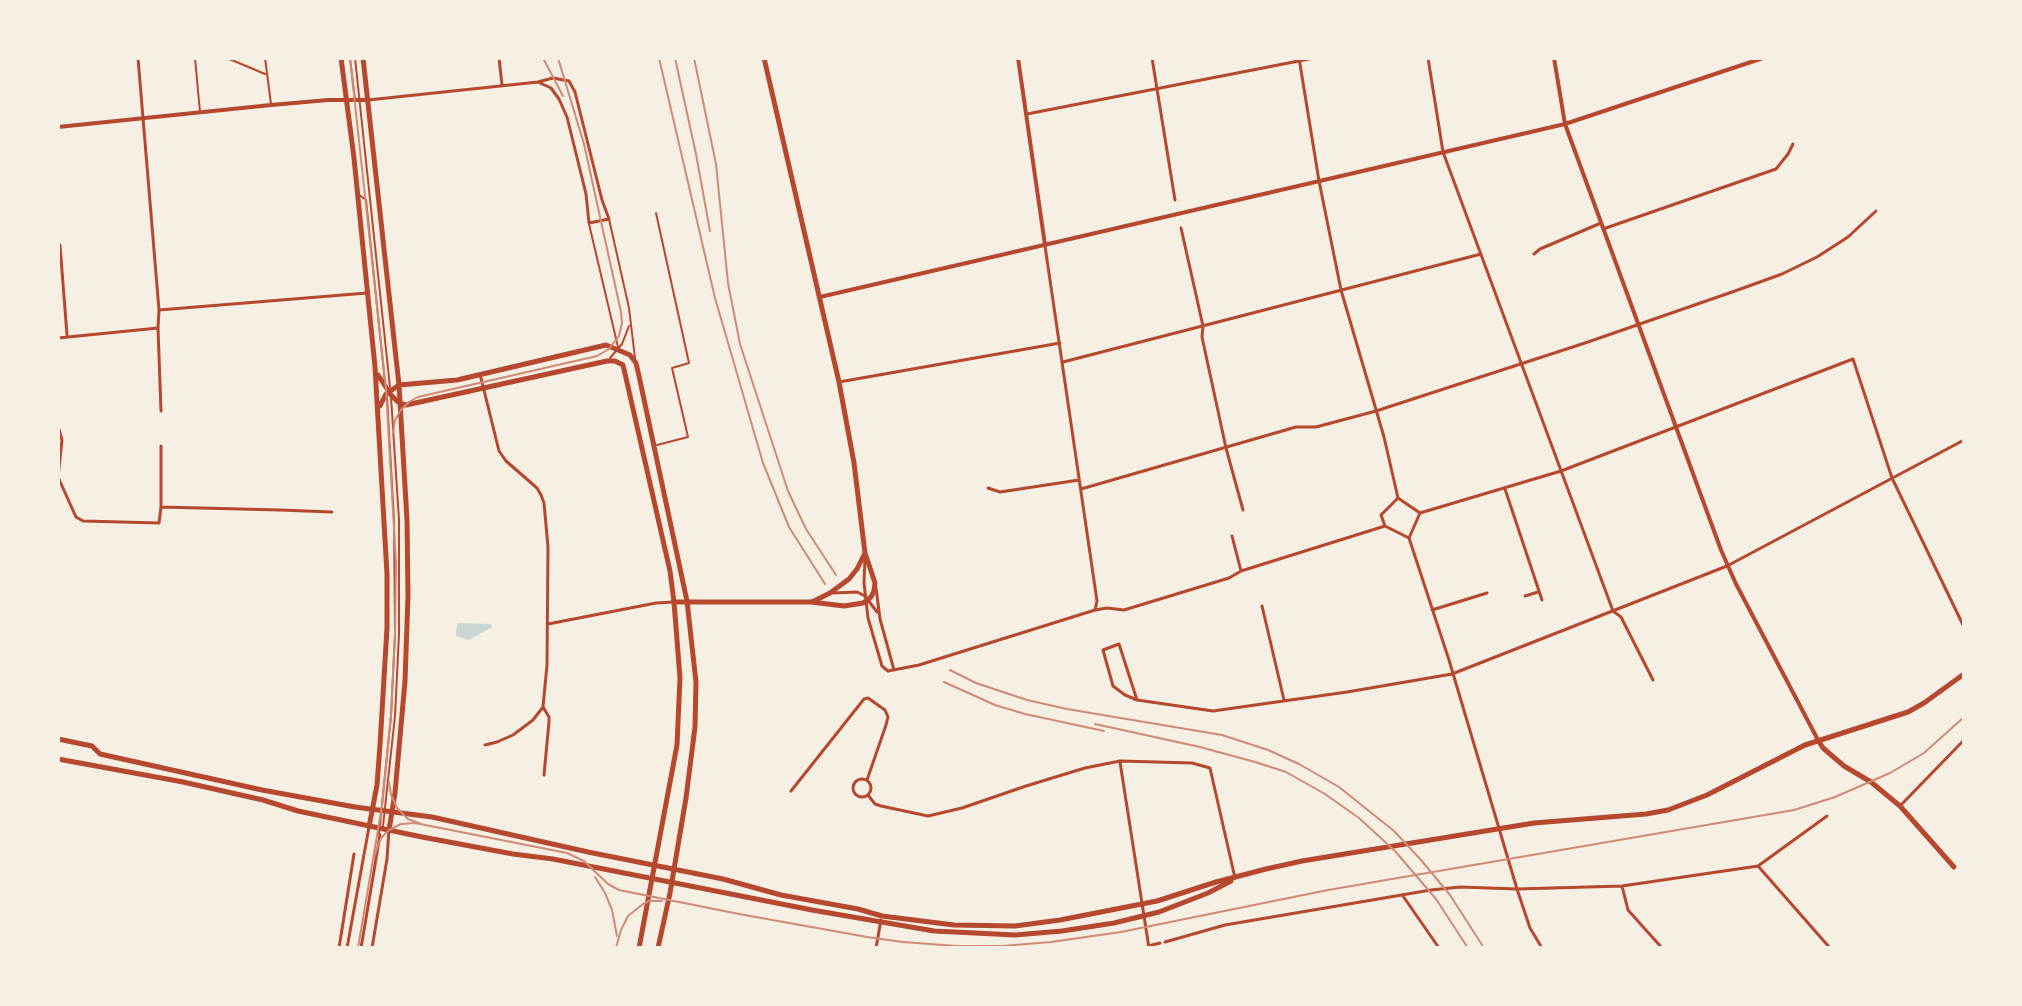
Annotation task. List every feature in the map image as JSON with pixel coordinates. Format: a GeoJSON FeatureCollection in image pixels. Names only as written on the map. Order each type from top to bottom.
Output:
{"type":"FeatureCollection","features":[{"type":"Feature","properties":{"kind":"main road"},"geometry":{"type":"LineString","coordinates":[[341,58],[354,100],[357,193],[375,367],[387,574],[380,745],[369,827]]}},
{"type":"Feature","properties":{"kind":"main road"},"geometry":{"type":"LineString","coordinates":[[363,58],[399,385],[407,520],[405,681],[383,831]]}},
{"type":"Feature","properties":{"kind":"main road"},"geometry":{"type":"LineString","coordinates":[[674,602],[811,602],[844,606],[859,604],[873,594],[875,583],[865,553],[854,463],[839,382],[764,58]]}},
{"type":"Feature","properties":{"kind":"main road"},"geometry":{"type":"LineString","coordinates":[[378,415],[380,402],[399,385],[457,380],[606,345],[630,355],[636,363],[687,601],[696,674],[691,767],[658,948]]}},
{"type":"Feature","properties":{"kind":"main road"},"geometry":{"type":"LineString","coordinates":[[375,367],[388,392],[400,403],[411,404],[607,361],[623,365],[670,571],[680,654],[679,723],[674,762],[639,948]]}},
{"type":"Feature","properties":{"kind":"main road"},"geometry":{"type":"LineString","coordinates":[[811,602],[830,593],[853,575],[865,553]]}},
{"type":"Feature","properties":{"kind":"main road"},"geometry":{"type":"LineString","coordinates":[[58,739],[92,746],[99,753],[136,762],[372,810],[432,817],[723,879],[781,895],[858,909],[882,919],[1015,926],[1141,905],[1216,882],[1302,861],[1534,823],[1668,810],[1701,798],[1818,740],[1908,712],[1964,674]]}},
{"type":"Feature","properties":{"kind":"main road"},"geometry":{"type":"LineString","coordinates":[[1818,740],[1844,766],[1871,782],[1900,806],[1954,867]]}},
{"type":"Feature","properties":{"kind":"main road"},"geometry":{"type":"LineString","coordinates":[[58,759],[194,785],[383,831],[553,859],[934,931],[1015,935],[1114,923],[1159,912],[1208,893],[1235,878]]}},
{"type":"Feature","properties":{"kind":"street"},"geometry":{"type":"LineString","coordinates":[[138,58],[159,310],[161,411]]}},
{"type":"Feature","properties":{"kind":"street"},"geometry":{"type":"LineString","coordinates":[[499,58],[502,85]]}},
{"type":"Feature","properties":{"kind":"street"},"geometry":{"type":"LineString","coordinates":[[1018,58],[1097,601],[1095,610]]}},
{"type":"Feature","properties":{"kind":"street"},"geometry":{"type":"LineString","coordinates":[[1152,58],[1175,200]]}},
{"type":"Feature","properties":{"kind":"street"},"geometry":{"type":"LineString","coordinates":[[1026,114],[1314,58]]}},
{"type":"Feature","properties":{"kind":"street"},"geometry":{"type":"LineString","coordinates":[[1428,58],[1443,152],[1613,611],[1621,617],[1653,680]]}},
{"type":"Feature","properties":{"kind":"street"},"geometry":{"type":"LineString","coordinates":[[1554,58],[1565,124],[1727,566],[1818,740]]}},
{"type":"Feature","properties":{"kind":"street"},"geometry":{"type":"LineString","coordinates":[[820,297],[1565,124],[1763,58]]}},
{"type":"Feature","properties":{"kind":"street"},"geometry":{"type":"LineString","coordinates":[[1299,59],[1341,290],[1398,498],[1420,513]]}},
{"type":"Feature","properties":{"kind":"street"},"geometry":{"type":"LineString","coordinates":[[58,127],[271,105],[368,100],[561,78],[572,84],[609,219],[589,223],[567,117],[551,88],[538,82]]}},
{"type":"Feature","properties":{"kind":"street"},"geometry":{"type":"LineString","coordinates":[[1534,254],[1602,226],[1776,169],[1793,144]]}},
{"type":"Feature","properties":{"kind":"street"},"geometry":{"type":"LineString","coordinates":[[1081,489],[1296,427],[1316,427],[1376,411],[1735,291],[1805,263],[1848,237],[1876,211]]}},
{"type":"Feature","properties":{"kind":"street"},"geometry":{"type":"LineString","coordinates":[[1181,228],[1226,448],[1243,510]]}},
{"type":"Feature","properties":{"kind":"street"},"geometry":{"type":"LineString","coordinates":[[59,245],[67,336]]}},
{"type":"Feature","properties":{"kind":"street"},"geometry":{"type":"LineString","coordinates":[[1063,362],[1481,254]]}},
{"type":"Feature","properties":{"kind":"street"},"geometry":{"type":"LineString","coordinates":[[159,310],[367,293]]}},
{"type":"Feature","properties":{"kind":"street"},"geometry":{"type":"LineString","coordinates":[[58,338],[158,328]]}},
{"type":"Feature","properties":{"kind":"street"},"geometry":{"type":"LineString","coordinates":[[839,382],[1060,343]]}},
{"type":"Feature","properties":{"kind":"street"},"geometry":{"type":"LineString","coordinates":[[1420,513],[1561,471],[1853,359],[1892,478],[1964,627]]}},
{"type":"Feature","properties":{"kind":"street"},"geometry":{"type":"LineString","coordinates":[[480,374],[499,451],[537,488],[544,503],[548,547],[548,624],[543,707],[533,720],[513,735],[485,745]]}},
{"type":"Feature","properties":{"kind":"street"},"geometry":{"type":"LineString","coordinates":[[58,426],[62,440],[58,477],[79,520],[87,522],[159,523],[161,446]]}},
{"type":"Feature","properties":{"kind":"street"},"geometry":{"type":"LineString","coordinates":[[1137,700],[1119,644],[1103,650],[1113,686],[1125,695],[1137,700],[1213,711],[1452,674],[1727,566],[1964,440]]}},
{"type":"Feature","properties":{"kind":"street"},"geometry":{"type":"LineString","coordinates":[[988,488],[1000,492],[1080,480]]}},
{"type":"Feature","properties":{"kind":"street"},"geometry":{"type":"LineString","coordinates":[[1505,489],[1542,600]]}},
{"type":"Feature","properties":{"kind":"street"},"geometry":{"type":"LineString","coordinates":[[1398,498],[1381,515],[1385,526],[1409,538]]}},
{"type":"Feature","properties":{"kind":"street"},"geometry":{"type":"LineString","coordinates":[[161,507],[332,512]]}},
{"type":"Feature","properties":{"kind":"street"},"geometry":{"type":"LineString","coordinates":[[1420,513],[1409,538],[1517,889],[1530,928],[1542,948]]}},
{"type":"Feature","properties":{"kind":"street"},"geometry":{"type":"LineString","coordinates":[[865,553],[868,618],[882,666],[888,671],[919,665],[1095,610],[1124,610],[1385,526]]}},
{"type":"Feature","properties":{"kind":"street"},"geometry":{"type":"LineString","coordinates":[[1232,536],[1241,571]]}},
{"type":"Feature","properties":{"kind":"street"},"geometry":{"type":"LineString","coordinates":[[875,583],[879,615],[894,670]]}},
{"type":"Feature","properties":{"kind":"street"},"geometry":{"type":"LineString","coordinates":[[830,593],[851,591],[866,599],[879,615]]}},
{"type":"Feature","properties":{"kind":"street"},"geometry":{"type":"LineString","coordinates":[[1525,596],[1538,592]]}},
{"type":"Feature","properties":{"kind":"street"},"geometry":{"type":"LineString","coordinates":[[1432,610],[1487,593]]}},
{"type":"Feature","properties":{"kind":"street"},"geometry":{"type":"LineString","coordinates":[[548,624],[674,602]]}},
{"type":"Feature","properties":{"kind":"street"},"geometry":{"type":"LineString","coordinates":[[1262,606],[1284,702]]}},
{"type":"Feature","properties":{"kind":"street"},"geometry":{"type":"LineString","coordinates":[[791,791],[860,703],[868,698],[885,710],[888,717],[867,780]]}},
{"type":"Feature","properties":{"kind":"street"},"geometry":{"type":"LineString","coordinates":[[543,707],[549,717],[544,775]]}},
{"type":"Feature","properties":{"kind":"street"},"geometry":{"type":"LineString","coordinates":[[1900,806],[1964,740]]}},
{"type":"Feature","properties":{"kind":"street"},"geometry":{"type":"LineString","coordinates":[[868,795],[875,804],[928,816],[1085,768],[1120,761],[1192,763],[1210,768],[1235,878]]}},
{"type":"Feature","properties":{"kind":"street"},"geometry":{"type":"LineString","coordinates":[[1120,761],[1148,947],[1225,925],[1460,887],[1622,886],[1758,866],[1827,816]]}},
{"type":"Feature","properties":{"kind":"street"},"geometry":{"type":"LineString","coordinates":[[856,780],[867,780],[872,788],[868,795],[859,797],[854,794],[852,788],[856,780]]}},
{"type":"Feature","properties":{"kind":"street"},"geometry":{"type":"LineString","coordinates":[[347,948],[369,827]]}},
{"type":"Feature","properties":{"kind":"street"},"geometry":{"type":"LineString","coordinates":[[361,948],[383,831]]}},
{"type":"Feature","properties":{"kind":"street"},"geometry":{"type":"LineString","coordinates":[[372,948],[387,859],[383,831]]}},
{"type":"Feature","properties":{"kind":"street"},"geometry":{"type":"LineString","coordinates":[[339,948],[354,854]]}},
{"type":"Feature","properties":{"kind":"street"},"geometry":{"type":"LineString","coordinates":[[1758,866],[1830,948]]}},
{"type":"Feature","properties":{"kind":"street"},"geometry":{"type":"LineString","coordinates":[[1622,886],[1628,910],[1662,948]]}},
{"type":"Feature","properties":{"kind":"street"},"geometry":{"type":"LineString","coordinates":[[1403,896],[1439,948]]}},
{"type":"Feature","properties":{"kind":"street"},"geometry":{"type":"LineString","coordinates":[[876,948],[882,919]]}},
{"type":"Feature","properties":{"kind":"lane"},"geometry":{"type":"LineString","coordinates":[[195,58],[200,113]]}},
{"type":"Feature","properties":{"kind":"lane"},"geometry":{"type":"LineString","coordinates":[[227,58],[267,75]]}},
{"type":"Feature","properties":{"kind":"lane"},"geometry":{"type":"LineString","coordinates":[[265,58],[271,105]]}},
{"type":"Feature","properties":{"kind":"lane"},"geometry":{"type":"LineString","coordinates":[[353,58],[354,100],[370,199],[399,520],[400,591],[395,716],[383,831]]}},
{"type":"Feature","properties":{"kind":"lane"},"geometry":{"type":"LineString","coordinates":[[370,199],[378,190]]}},
{"type":"Feature","properties":{"kind":"lane"},"geometry":{"type":"LineString","coordinates":[[357,193],[366,200],[388,392]]}},
{"type":"Feature","properties":{"kind":"lane"},"geometry":{"type":"LineString","coordinates":[[654,445],[688,437],[672,368],[689,363],[656,213]]}},
{"type":"Feature","properties":{"kind":"lane"},"geometry":{"type":"LineString","coordinates":[[609,219],[629,308],[636,363]]}},
{"type":"Feature","properties":{"kind":"lane"},"geometry":{"type":"LineString","coordinates":[[589,223],[623,365]]}},
{"type":"Feature","properties":{"kind":"lane"},"geometry":{"type":"LineString","coordinates":[[607,361],[618,349],[630,325]]}},
{"type":"Feature","properties":{"kind":"shaded area"},"geometry":{"type":"Polygon","coordinates":[[[457,623],[491,624],[492,627],[469,640],[456,636],[457,623]]]}},
{"type":"Feature","properties":{"kind":"tram line"},"geometry":{"type":"LineString","coordinates":[[350,58],[386,389],[396,563],[391,716],[382,806],[358,948]]}},
{"type":"Feature","properties":{"kind":"tram line"},"geometry":{"type":"LineString","coordinates":[[543,58],[563,96]]}},
{"type":"Feature","properties":{"kind":"tram line"},"geometry":{"type":"LineString","coordinates":[[393,433],[401,410],[418,397],[597,356],[609,349],[619,336],[621,312],[584,144],[558,58]]}},
{"type":"Feature","properties":{"kind":"tram line"},"geometry":{"type":"LineString","coordinates":[[374,857],[381,838],[389,830],[401,824],[415,823],[567,853],[584,861],[619,890],[739,914],[903,942],[957,946],[1051,942],[1121,932],[1328,890],[1794,810],[1835,797],[1890,773],[1924,753],[1964,717]]}},
{"type":"Feature","properties":{"kind":"tram line"},"geometry":{"type":"LineString","coordinates":[[389,782],[397,808],[408,819],[421,824]]}},
{"type":"Feature","properties":{"kind":"tram line"},"geometry":{"type":"LineString","coordinates":[[595,877],[612,910],[617,936]]}},
{"type":"Feature","properties":{"kind":"tram line"},"geometry":{"type":"LineString","coordinates":[[616,948],[628,916],[649,901],[662,901]]}},
{"type":"Feature","properties":{"kind":"railway"},"geometry":{"type":"LineString","coordinates":[[659,58],[715,298],[763,463],[789,527],[825,584]]}},
{"type":"Feature","properties":{"kind":"railway"},"geometry":{"type":"LineString","coordinates":[[675,58],[710,231]]}},
{"type":"Feature","properties":{"kind":"railway"},"geometry":{"type":"LineString","coordinates":[[694,58],[716,164],[728,283],[740,344],[788,491],[806,529],[836,575]]}},
{"type":"Feature","properties":{"kind":"railway"},"geometry":{"type":"LineString","coordinates":[[950,670],[976,683],[1027,700],[1222,735],[1299,764],[1339,787],[1394,831],[1450,895],[1484,948]]}},
{"type":"Feature","properties":{"kind":"railway"},"geometry":{"type":"LineString","coordinates":[[944,682],[995,705],[1104,731]]}},
{"type":"Feature","properties":{"kind":"railway"},"geometry":{"type":"LineString","coordinates":[[1095,724],[1255,762],[1286,772],[1325,794],[1359,818],[1395,851],[1436,899],[1468,948]]}}]}
